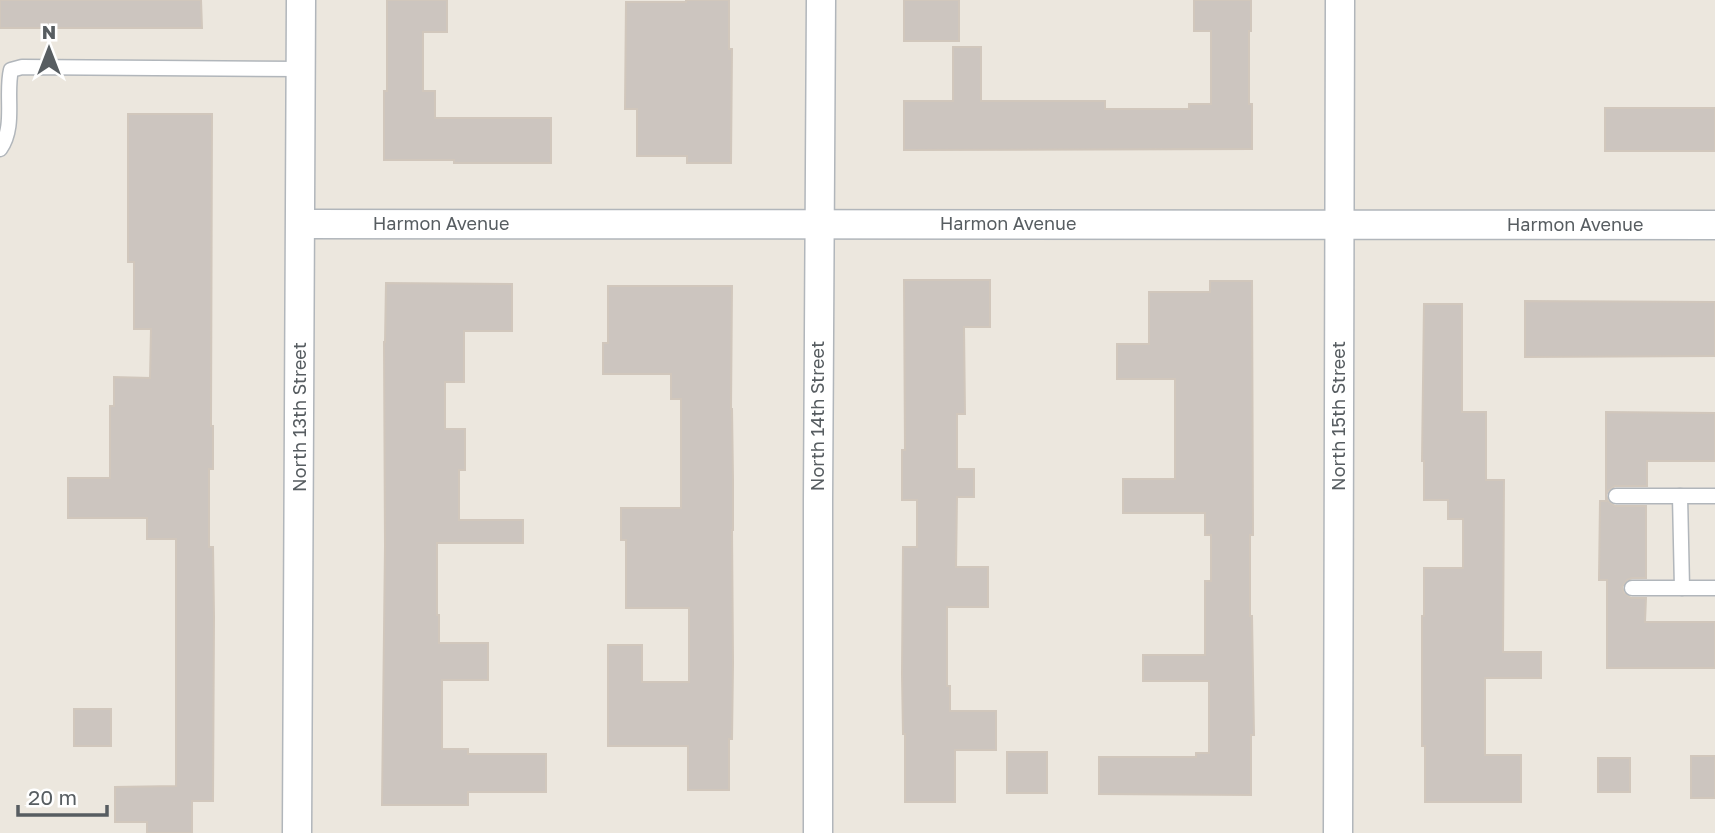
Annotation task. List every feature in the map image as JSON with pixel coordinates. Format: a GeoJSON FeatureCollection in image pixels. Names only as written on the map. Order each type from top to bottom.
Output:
{"type":"FeatureCollection","features":[{"type":"Feature","properties":{"kind":"street","name":"North 13th Street"},"geometry":{"type":"LineString","coordinates":[[298,833],[301,0]]}},
{"type":"Feature","properties":{"kind":"street","name":"North 14th Street"},"geometry":{"type":"LineString","coordinates":[[818,833],[821,0]]}},
{"type":"Feature","properties":{"kind":"street","name":"North 15th Street"},"geometry":{"type":"LineString","coordinates":[[1338,833],[1340,0]]}},
{"type":"Feature","properties":{"kind":"street","name":"Harmon Avenue"},"geometry":{"type":"LineString","coordinates":[[301,224],[1715,225]]}},
{"type":"Feature","properties":{"kind":"lane"},"geometry":{"type":"LineString","coordinates":[[0,149],[7,130],[4,90],[11,70],[22,67],[301,69]]}},
{"type":"Feature","properties":{"kind":"lane"},"geometry":{"type":"LineString","coordinates":[[1616,496],[1715,496]]}},
{"type":"Feature","properties":{"kind":"lane"},"geometry":{"type":"LineString","coordinates":[[1680,496],[1682,588]]}},
{"type":"Feature","properties":{"kind":"lane"},"geometry":{"type":"LineString","coordinates":[[1632,588],[1715,588]]}},
{"type":"Feature","properties":{"kind":"building"},"geometry":{"type":"Polygon","coordinates":[[[0,0],[201,0],[202,28],[0,28],[0,0]]]}},
{"type":"Feature","properties":{"kind":"building"},"geometry":{"type":"Polygon","coordinates":[[[387,0],[447,0],[447,32],[423,32],[423,91],[435,91],[435,118],[551,118],[551,163],[384,160],[387,0]]]}},
{"type":"Feature","properties":{"kind":"building"},"geometry":{"type":"Polygon","coordinates":[[[729,0],[729,49],[732,49],[731,163],[687,163],[687,156],[637,156],[637,109],[625,109],[626,2],[729,0]]]}},
{"type":"Feature","properties":{"kind":"building"},"geometry":{"type":"Polygon","coordinates":[[[904,0],[959,0],[959,41],[904,41],[904,0]]]}},
{"type":"Feature","properties":{"kind":"building"},"geometry":{"type":"Polygon","coordinates":[[[1194,0],[1251,0],[1249,104],[1252,104],[1252,149],[904,150],[904,101],[953,101],[953,47],[981,47],[981,101],[1105,101],[1105,109],[1189,109],[1189,104],[1211,104],[1211,31],[1194,31],[1194,0]]]}},
{"type":"Feature","properties":{"kind":"building"},"geometry":{"type":"Polygon","coordinates":[[[1605,108],[1715,108],[1715,151],[1605,151],[1605,108]]]}},
{"type":"Feature","properties":{"kind":"building"},"geometry":{"type":"Polygon","coordinates":[[[128,114],[212,114],[213,469],[209,469],[209,547],[213,547],[213,801],[192,801],[192,833],[147,833],[147,822],[115,822],[115,787],[176,786],[176,539],[147,539],[147,518],[68,518],[68,478],[110,478],[110,406],[114,406],[114,377],[150,378],[151,329],[134,329],[134,262],[128,262],[128,114]]]}},
{"type":"Feature","properties":{"kind":"building"},"geometry":{"type":"Polygon","coordinates":[[[904,280],[990,280],[990,327],[964,327],[965,414],[957,414],[957,469],[974,469],[974,497],[957,497],[956,567],[988,567],[988,607],[947,607],[947,686],[950,686],[950,711],[996,711],[996,750],[955,750],[955,802],[905,802],[903,547],[917,547],[917,500],[902,500],[902,450],[905,450],[904,280]]]}},
{"type":"Feature","properties":{"kind":"building"},"geometry":{"type":"Polygon","coordinates":[[[1210,281],[1252,281],[1253,535],[1250,535],[1250,616],[1254,735],[1251,735],[1251,795],[1099,794],[1099,757],[1196,757],[1196,753],[1209,753],[1209,681],[1143,681],[1143,655],[1205,655],[1205,581],[1211,581],[1211,535],[1205,535],[1205,513],[1123,513],[1123,479],[1175,479],[1175,379],[1117,379],[1117,344],[1149,344],[1149,292],[1210,292],[1210,281]]]}},
{"type":"Feature","properties":{"kind":"building"},"geometry":{"type":"Polygon","coordinates":[[[386,283],[512,284],[512,331],[464,331],[464,382],[445,382],[445,429],[465,429],[465,470],[459,470],[459,520],[523,520],[523,543],[437,543],[439,643],[488,643],[488,680],[442,680],[442,749],[468,749],[468,754],[546,754],[546,792],[468,792],[468,805],[382,805],[386,283]]]}},
{"type":"Feature","properties":{"kind":"building"},"geometry":{"type":"Polygon","coordinates":[[[608,286],[732,286],[733,663],[729,790],[688,790],[688,746],[608,746],[608,645],[642,645],[642,682],[689,682],[689,608],[626,608],[626,540],[621,540],[621,508],[681,508],[681,399],[671,399],[671,374],[603,374],[603,343],[608,343],[608,286]]]}},
{"type":"Feature","properties":{"kind":"building"},"geometry":{"type":"Polygon","coordinates":[[[1525,301],[1715,302],[1715,356],[1525,357],[1525,301]]]}},
{"type":"Feature","properties":{"kind":"building"},"geometry":{"type":"Polygon","coordinates":[[[1424,304],[1462,304],[1462,412],[1486,412],[1486,480],[1504,480],[1503,652],[1541,652],[1541,678],[1485,678],[1485,755],[1521,755],[1521,802],[1425,802],[1425,746],[1422,746],[1424,568],[1463,568],[1463,519],[1448,519],[1448,500],[1424,500],[1424,304]]]}},
{"type":"Feature","properties":{"kind":"building"},"geometry":{"type":"Polygon","coordinates":[[[1606,412],[1715,413],[1715,461],[1647,461],[1647,486],[1615,486],[1606,495],[1606,412]]]}},
{"type":"Feature","properties":{"kind":"building"},"geometry":{"type":"Polygon","coordinates":[[[1606,495],[1608,501],[1615,506],[1646,506],[1646,578],[1627,580],[1622,587],[1624,593],[1631,598],[1646,598],[1645,622],[1715,622],[1715,668],[1607,668],[1607,580],[1599,580],[1600,501],[1606,501],[1606,495]]]}},
{"type":"Feature","properties":{"kind":"building"},"geometry":{"type":"Polygon","coordinates":[[[74,709],[111,709],[111,746],[74,746],[74,709]]]}},
{"type":"Feature","properties":{"kind":"building"},"geometry":{"type":"Polygon","coordinates":[[[1007,752],[1047,752],[1047,793],[1007,793],[1007,752]]]}},
{"type":"Feature","properties":{"kind":"building"},"geometry":{"type":"Polygon","coordinates":[[[1691,756],[1715,756],[1715,798],[1691,798],[1691,756]]]}},
{"type":"Feature","properties":{"kind":"building"},"geometry":{"type":"Polygon","coordinates":[[[1598,758],[1630,758],[1630,792],[1598,792],[1598,758]]]}}]}
